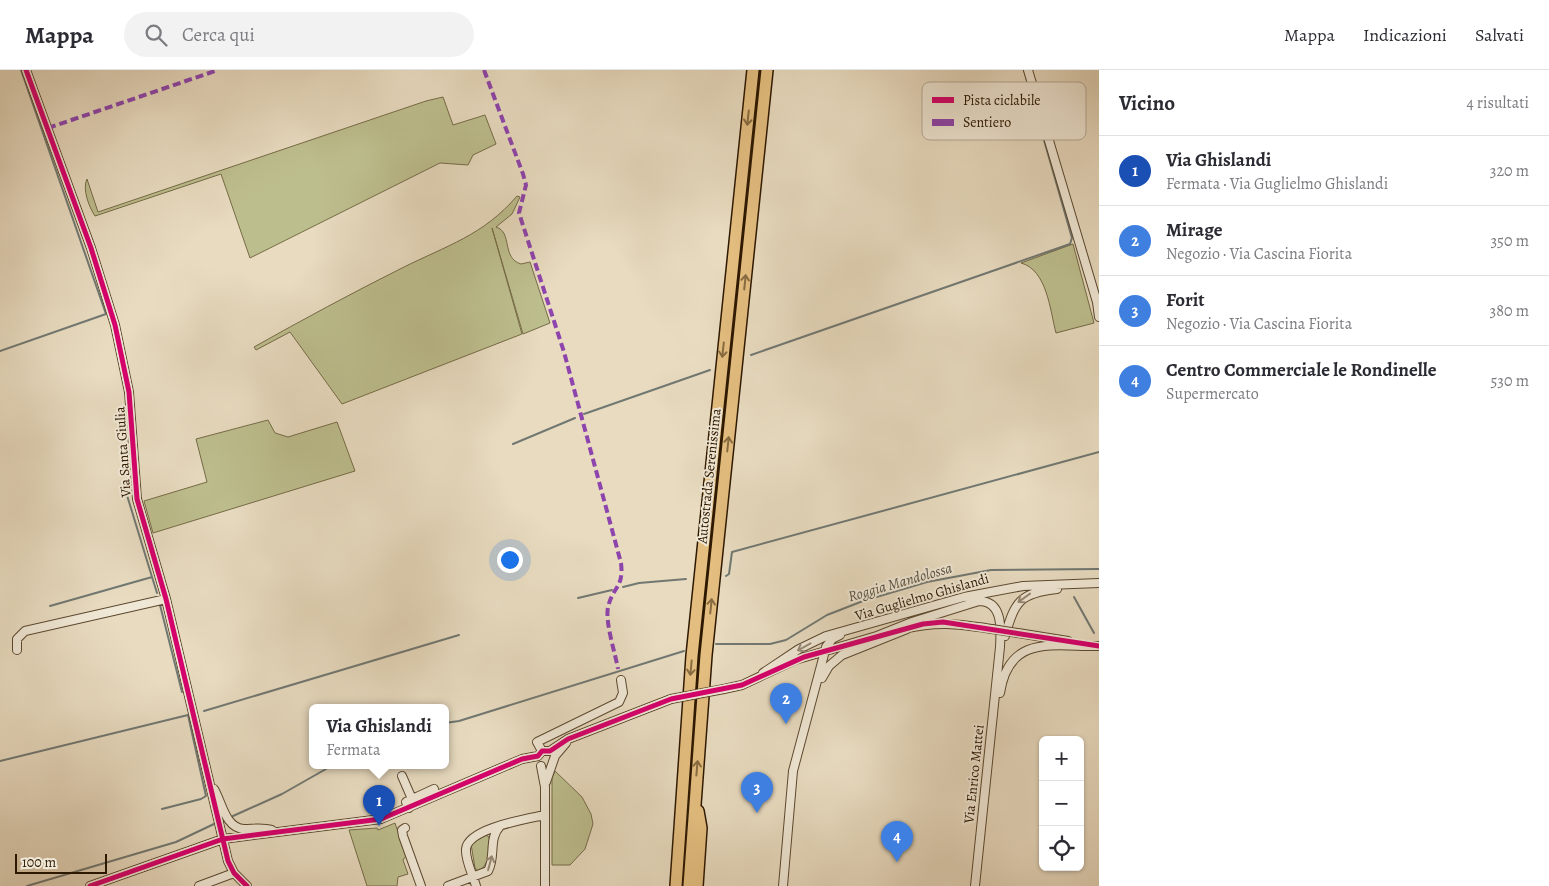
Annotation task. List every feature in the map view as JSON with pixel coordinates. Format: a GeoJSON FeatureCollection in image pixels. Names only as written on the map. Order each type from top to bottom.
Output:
{"type":"FeatureCollection","features":[{"type":"Feature","properties":{"kind":"highway","name":"Autostrada Serenissima"},"geometry":{"type":"LineString","coordinates":[[676,886],[693,646],[753,70]]}},
{"type":"Feature","properties":{"kind":"highway","name":"Autostrada Serenissima"},"geometry":{"type":"LineString","coordinates":[[689,886],[694,791],[708,635],[767,70]]}},
{"type":"Feature","properties":{"kind":"highway"},"geometry":{"type":"LineString","coordinates":[[694,791],[701,828],[697,886]]}},
{"type":"Feature","properties":{"kind":"highway"},"geometry":{"type":"LineString","coordinates":[[668,886],[672,828],[682,792]]}},
{"type":"Feature","properties":{"kind":"street","name":"Via Santa Giulia"},"geometry":{"type":"LineString","coordinates":[[26,70],[91,248],[114,325],[129,392],[137,499],[166,598],[228,861],[234,873]]}},
{"type":"Feature","properties":{"kind":"street"},"geometry":{"type":"LineString","coordinates":[[1028,70],[1032,82]]}},
{"type":"Feature","properties":{"kind":"street"},"geometry":{"type":"LineString","coordinates":[[1049,140],[1097,302],[1099,317]]}},
{"type":"Feature","properties":{"kind":"street"},"geometry":{"type":"LineString","coordinates":[[998,665],[1009,620],[1022,598],[1038,591],[1088,583]]}},
{"type":"Feature","properties":{"kind":"street","name":"Via Guglielmo Ghislandi"},"geometry":{"type":"LineString","coordinates":[[545,759],[576,736],[671,699],[742,685],[813,642],[835,633],[849,631],[992,590],[1023,586],[1099,583]]}},
{"type":"Feature","properties":{"kind":"street"},"geometry":{"type":"LineString","coordinates":[[17,650],[17,639],[25,631],[166,598]]}},
{"type":"Feature","properties":{"kind":"street"},"geometry":{"type":"LineString","coordinates":[[877,636],[949,609],[983,601],[994,607],[1000,619],[998,665]]}},
{"type":"Feature","properties":{"kind":"street","name":"Via Guglielmo Ghislandi"},"geometry":{"type":"LineString","coordinates":[[763,673],[804,657],[877,636],[943,622],[1099,646]]}},
{"type":"Feature","properties":{"kind":"street"},"geometry":{"type":"LineString","coordinates":[[818,684],[830,666],[842,655],[913,627]]}},
{"type":"Feature","properties":{"kind":"street"},"geometry":{"type":"LineString","coordinates":[[784,886],[792,771],[818,684],[825,652],[832,639],[849,631]]}},
{"type":"Feature","properties":{"kind":"street"},"geometry":{"type":"LineString","coordinates":[[832,639],[833,645],[837,648]]}},
{"type":"Feature","properties":{"kind":"street"},"geometry":{"type":"LineString","coordinates":[[975,883],[1001,687],[1006,671],[1018,655],[1041,645],[1099,646]]}},
{"type":"Feature","properties":{"kind":"street"},"geometry":{"type":"LineString","coordinates":[[804,657],[812,659],[816,663],[819,672],[818,684]]}},
{"type":"Feature","properties":{"kind":"street","name":"Via Enrico Mattei"},"geometry":{"type":"LineString","coordinates":[[975,883],[998,665]]}},
{"type":"Feature","properties":{"kind":"street"},"geometry":{"type":"LineString","coordinates":[[545,886],[545,759],[537,742],[619,702],[623,693],[621,680]]}},
{"type":"Feature","properties":{"kind":"street"},"geometry":{"type":"LineString","coordinates":[[90,886],[223,839],[369,822],[407,809],[528,758],[545,759]]}},
{"type":"Feature","properties":{"kind":"street"},"geometry":{"type":"LineString","coordinates":[[402,776],[412,799]]}},
{"type":"Feature","properties":{"kind":"street"},"geometry":{"type":"LineString","coordinates":[[210,783],[228,819],[234,826],[243,829],[266,828],[278,832]]}},
{"type":"Feature","properties":{"kind":"street"},"geometry":{"type":"LineString","coordinates":[[421,886],[402,832],[405,828],[401,820],[407,809],[406,802],[434,789]]}},
{"type":"Feature","properties":{"kind":"street"},"geometry":{"type":"LineString","coordinates":[[476,886],[466,846],[476,835],[500,826],[545,815]]}},
{"type":"Feature","properties":{"kind":"street"},"geometry":{"type":"LineString","coordinates":[[448,886],[488,870],[491,866],[492,839],[500,826]]}},
{"type":"Feature","properties":{"kind":"street"},"geometry":{"type":"LineString","coordinates":[[483,832],[492,839]]}},
{"type":"Feature","properties":{"kind":"street"},"geometry":{"type":"LineString","coordinates":[[199,886],[234,873],[247,886]]}},
{"type":"Feature","properties":{"kind":"green space"},"geometry":{"type":"Polygon","coordinates":[[[443,97],[453,125],[485,115],[496,144],[473,155],[468,165],[440,163],[250,258],[221,174],[95,216],[87,198],[85,188],[87,179],[98,212],[426,101],[443,97]]]}},
{"type":"Feature","properties":{"kind":"green space"},"geometry":{"type":"Polygon","coordinates":[[[517,196],[520,197],[512,214],[496,227],[504,234],[511,256],[515,261],[521,264],[530,262],[550,323],[523,334],[492,228],[522,334],[342,404],[290,332],[256,350],[254,347],[365,287],[478,230],[491,221],[517,196]]]}},
{"type":"Feature","properties":{"kind":"green space"},"geometry":{"type":"Polygon","coordinates":[[[1073,244],[1094,323],[1056,333],[1042,282],[1030,267],[1021,263],[1073,244]]]}},
{"type":"Feature","properties":{"kind":"green space"},"geometry":{"type":"Polygon","coordinates":[[[268,420],[275,433],[288,437],[337,422],[355,471],[153,533],[144,501],[207,482],[196,439],[268,420]]]}},
{"type":"Feature","properties":{"kind":"green space"},"geometry":{"type":"Polygon","coordinates":[[[555,771],[582,797],[591,814],[593,824],[585,849],[570,865],[552,865],[552,778],[555,771]]]}},
{"type":"Feature","properties":{"kind":"green space"},"geometry":{"type":"Polygon","coordinates":[[[395,823],[406,856],[403,860],[408,874],[398,877],[397,886],[367,886],[349,830],[377,828],[378,830],[395,823]]]}},
{"type":"Feature","properties":{"kind":"green space"},"geometry":{"type":"Polygon","coordinates":[[[484,835],[488,836],[490,840],[490,850],[485,865],[478,872],[475,868],[471,844],[474,840],[484,835]]]}},
{"type":"Feature","properties":{"kind":"waterway"},"geometry":{"type":"LineString","coordinates":[[0,351],[106,314],[21,70]]}},
{"type":"Feature","properties":{"kind":"waterway"},"geometry":{"type":"LineString","coordinates":[[1024,70],[1027,82]]}},
{"type":"Feature","properties":{"kind":"waterway"},"geometry":{"type":"LineString","coordinates":[[751,355],[1070,244],[1072,238],[1044,140]]}},
{"type":"Feature","properties":{"kind":"waterway"},"geometry":{"type":"LineString","coordinates":[[584,414],[710,370]]}},
{"type":"Feature","properties":{"kind":"waterway"},"geometry":{"type":"LineString","coordinates":[[513,444],[575,418]]}},
{"type":"Feature","properties":{"kind":"waterway"},"geometry":{"type":"LineString","coordinates":[[726,576],[729,574],[732,552],[1099,452]]}},
{"type":"Feature","properties":{"kind":"waterway"},"geometry":{"type":"LineString","coordinates":[[50,606],[152,577],[126,492]]}},
{"type":"Feature","properties":{"kind":"waterway","name":"Roggia Mandolossa"},"geometry":{"type":"LineString","coordinates":[[716,644],[770,644],[786,640],[827,615],[863,601],[927,582],[991,570],[1099,569]]}},
{"type":"Feature","properties":{"kind":"waterway"},"geometry":{"type":"LineString","coordinates":[[152,577],[157,593]]}},
{"type":"Feature","properties":{"kind":"waterway"},"geometry":{"type":"LineString","coordinates":[[623,587],[639,583],[686,579]]}},
{"type":"Feature","properties":{"kind":"waterway"},"geometry":{"type":"LineString","coordinates":[[578,598],[612,590]]}},
{"type":"Feature","properties":{"kind":"waterway"},"geometry":{"type":"LineString","coordinates":[[1074,597],[1094,633]]}},
{"type":"Feature","properties":{"kind":"waterway"},"geometry":{"type":"LineString","coordinates":[[160,605],[182,692]]}},
{"type":"Feature","properties":{"kind":"waterway"},"geometry":{"type":"LineString","coordinates":[[204,711],[459,635]]}},
{"type":"Feature","properties":{"kind":"waterway","name":"Roggia Mandolossa"},"geometry":{"type":"LineString","coordinates":[[449,722],[459,721],[684,651]]}},
{"type":"Feature","properties":{"kind":"waterway"},"geometry":{"type":"LineString","coordinates":[[0,761],[188,715]]}},
{"type":"Feature","properties":{"kind":"waterway"},"geometry":{"type":"LineString","coordinates":[[162,809],[206,796],[188,715]]}},
{"type":"Feature","properties":{"kind":"waterway","name":"Roggia Mandolossa"},"geometry":{"type":"LineString","coordinates":[[233,816],[282,794],[326,769]]}},
{"type":"Feature","properties":{"kind":"waterway","name":"Roggia Mandolossa"},"geometry":{"type":"LineString","coordinates":[[27,886],[176,842],[214,824]]}},
{"type":"Feature","properties":{"kind":"marked path"},"geometry":{"type":"LineString","coordinates":[[48,128],[218,70]]}},
{"type":"Feature","properties":{"kind":"marked path"},"geometry":{"type":"LineString","coordinates":[[484,70],[523,174],[526,185],[519,213],[564,352],[621,563],[620,582],[610,600],[607,614],[618,669]]}},
{"type":"Feature","properties":{"kind":"cycle path"},"geometry":{"type":"LineString","coordinates":[[26,70],[91,248],[115,325],[129,392],[137,499],[166,599],[228,861],[234,873],[247,886]]}},
{"type":"Feature","properties":{"kind":"cycle path"},"geometry":{"type":"LineString","coordinates":[[90,886],[223,839],[381,819],[522,759],[538,756],[542,751],[550,751],[568,739],[671,699],[742,685],[804,657],[923,624],[943,622],[1099,646]]}},
{"type":"Feature","properties":{"kind":"place","name":"Mirage"},"geometry":{"type":"Point","coordinates":[786,724]}},
{"type":"Feature","properties":{"kind":"place","name":"Forit"},"geometry":{"type":"Point","coordinates":[757,813]}},
{"type":"Feature","properties":{"kind":"place","name":"Via Ghislandi"},"geometry":{"type":"Point","coordinates":[379,826]}},
{"type":"Feature","properties":{"kind":"place","name":"Centro Commerciale le Rondinelle"},"geometry":{"type":"Point","coordinates":[897,862]}}]}
